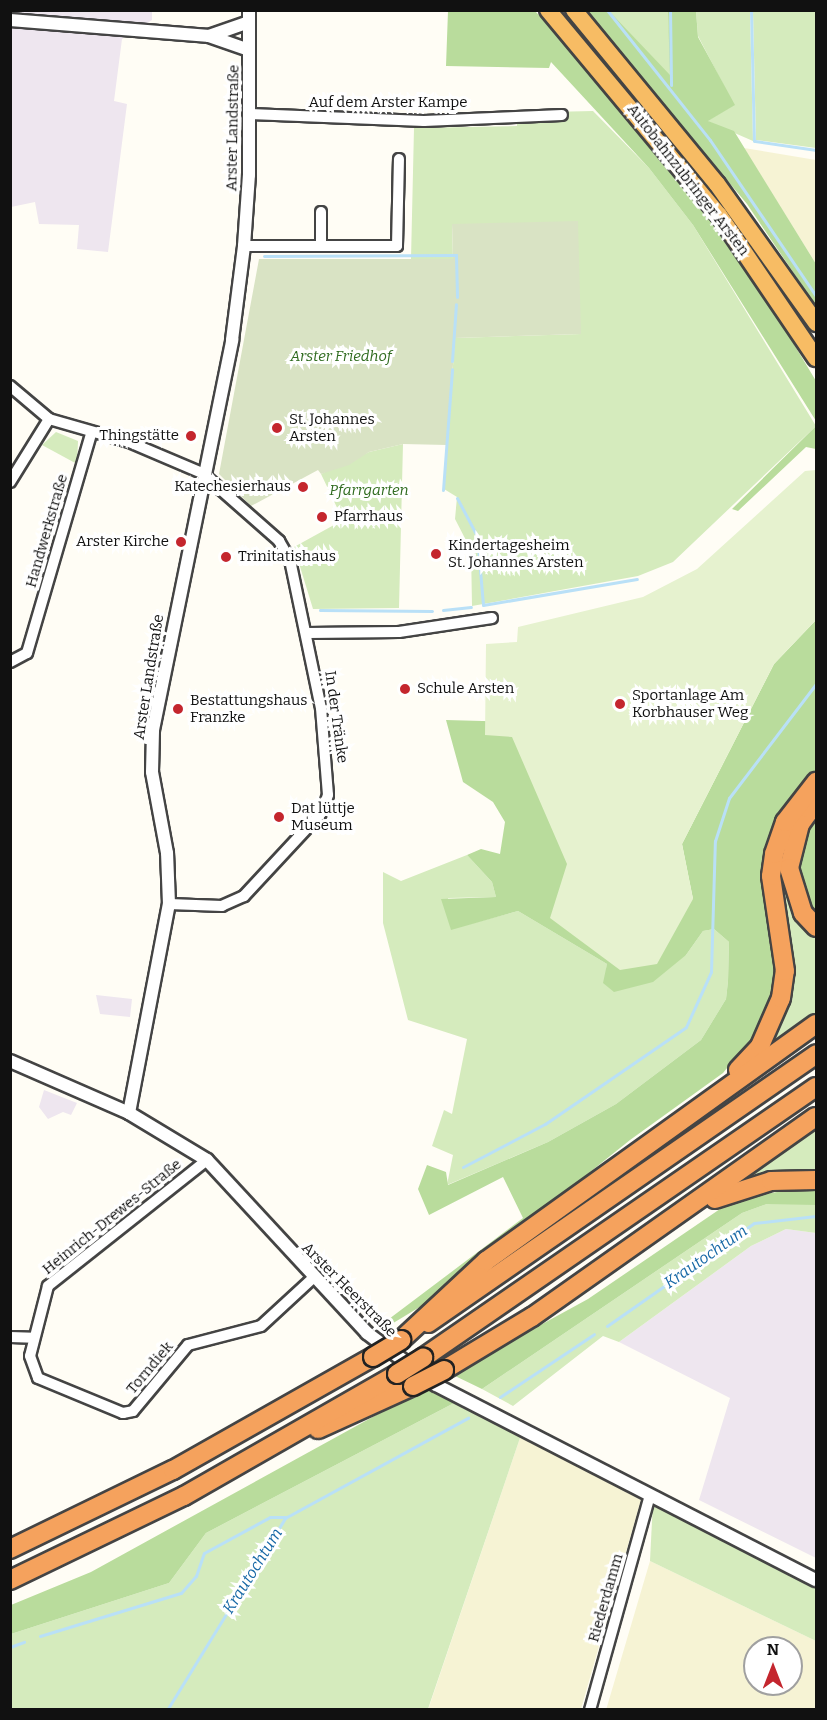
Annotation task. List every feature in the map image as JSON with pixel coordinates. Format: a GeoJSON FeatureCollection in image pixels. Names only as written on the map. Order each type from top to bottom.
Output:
{"type":"FeatureCollection","features":[{"type":"Feature","properties":{"kind":"highway","name":"Autobahnzubringer Arsten"},"geometry":{"type":"LineString","coordinates":[[548,10],[718,215],[816,358]]}},
{"type":"Feature","properties":{"kind":"highway","name":"Autobahnzubringer Arsten"},"geometry":{"type":"LineString","coordinates":[[574,10],[717,184],[816,323]]}},
{"type":"Feature","properties":{"kind":"highway"},"geometry":{"type":"LineString","coordinates":[[716,1094],[760,1046],[781,998],[785,971],[771,876],[774,854],[784,822],[816,782]]}},
{"type":"Feature","properties":{"kind":"highway"},"geometry":{"type":"LineString","coordinates":[[816,802],[800,824],[789,868],[803,913],[816,927]]}},
{"type":"Feature","properties":{"kind":"highway"},"geometry":{"type":"LineString","coordinates":[[400,1340],[486,1261],[816,1024]]}},
{"type":"Feature","properties":{"kind":"highway"},"geometry":{"type":"LineString","coordinates":[[10,1549],[173,1470],[373,1357],[816,1054]]}},
{"type":"Feature","properties":{"kind":"highway"},"geometry":{"type":"LineString","coordinates":[[10,1580],[293,1436],[397,1374],[816,1087]]}},
{"type":"Feature","properties":{"kind":"highway"},"geometry":{"type":"LineString","coordinates":[[293,1436],[353,1418],[444,1370],[686,1211],[816,1117]]}},
{"type":"Feature","properties":{"kind":"highway"},"geometry":{"type":"LineString","coordinates":[[686,1211],[745,1186],[816,1180]]}},
{"type":"Feature","properties":{"kind":"street"},"geometry":{"type":"LineString","coordinates":[[209,36],[249,16]]}},
{"type":"Feature","properties":{"kind":"street","name":"Arster Landstraße"},"geometry":{"type":"LineString","coordinates":[[129,1113],[169,904],[167,853],[152,772],[153,730],[202,473],[232,340],[244,246],[250,114],[249,16]]}},
{"type":"Feature","properties":{"kind":"street"},"geometry":{"type":"LineString","coordinates":[[10,20],[209,36],[249,50]]}},
{"type":"Feature","properties":{"kind":"street","name":"Auf dem Arster Kampe"},"geometry":{"type":"LineString","coordinates":[[250,114],[424,121],[562,115]]}},
{"type":"Feature","properties":{"kind":"street"},"geometry":{"type":"LineString","coordinates":[[244,246],[397,246],[399,159]]}},
{"type":"Feature","properties":{"kind":"street"},"geometry":{"type":"LineString","coordinates":[[321,212],[321,246]]}},
{"type":"Feature","properties":{"kind":"street"},"geometry":{"type":"LineString","coordinates":[[10,386],[49,419],[10,482]]}},
{"type":"Feature","properties":{"kind":"street","name":"In der Tränke"},"geometry":{"type":"LineString","coordinates":[[49,419],[92,434],[129,442],[202,473],[279,541],[290,561],[308,633],[329,779],[322,812],[233,903],[169,904]]}},
{"type":"Feature","properties":{"kind":"street","name":"Handwerkstraße"},"geometry":{"type":"LineString","coordinates":[[10,662],[27,653],[92,434]]}},
{"type":"Feature","properties":{"kind":"street"},"geometry":{"type":"LineString","coordinates":[[308,633],[399,632],[492,618]]}},
{"type":"Feature","properties":{"kind":"street","name":"Arster Heerstraße"},"geometry":{"type":"LineString","coordinates":[[10,1060],[129,1113],[207,1160],[313,1278],[367,1333],[436,1385],[816,1580]]}},
{"type":"Feature","properties":{"kind":"street","name":"Heinrich-Drewes-Straße"},"geometry":{"type":"LineString","coordinates":[[33,1338],[48,1286],[207,1160]]}},
{"type":"Feature","properties":{"kind":"street","name":"Torndiek"},"geometry":{"type":"LineString","coordinates":[[33,1338],[32,1368],[45,1384],[123,1413],[134,1411],[188,1345],[261,1326],[313,1278]]}},
{"type":"Feature","properties":{"kind":"street"},"geometry":{"type":"LineString","coordinates":[[10,1337],[33,1338]]}},
{"type":"Feature","properties":{"kind":"street","name":"Riederdamm"},"geometry":{"type":"LineString","coordinates":[[590,1710],[650,1495]]}},
{"type":"Feature","properties":{"kind":"shaded area"},"geometry":{"type":"Polygon","coordinates":[[[11,11],[152,11],[152,20],[122,39],[114,101],[127,104],[108,252],[77,249],[79,225],[39,224],[35,202],[11,207],[11,11]]]}},
{"type":"Feature","properties":{"kind":"shaded area"},"geometry":{"type":"Polygon","coordinates":[[[744,148],[816,160],[816,264],[786,216],[744,148]]]}},
{"type":"Feature","properties":{"kind":"shaded area"},"geometry":{"type":"Polygon","coordinates":[[[96,995],[132,999],[130,1017],[100,1014],[96,995]]]}},
{"type":"Feature","properties":{"kind":"shaded area"},"geometry":{"type":"Polygon","coordinates":[[[44,1090],[77,1103],[71,1115],[63,1112],[48,1119],[39,1107],[44,1090]]]}},
{"type":"Feature","properties":{"kind":"shaded area"},"geometry":{"type":"Polygon","coordinates":[[[786,1229],[816,1233],[816,1558],[699,1500],[730,1398],[619,1342],[751,1246],[786,1229]]]}},
{"type":"Feature","properties":{"kind":"shaded area"},"geometry":{"type":"Polygon","coordinates":[[[521,1435],[641,1500],[581,1709],[428,1710],[521,1435]]]}},
{"type":"Feature","properties":{"kind":"shaded area"},"geometry":{"type":"Polygon","coordinates":[[[650,1561],[816,1641],[816,1709],[606,1710],[650,1561]]]}},
{"type":"Feature","properties":{"kind":"green space"},"geometry":{"type":"Polygon","coordinates":[[[448,11],[535,11],[588,67],[719,232],[774,311],[816,381],[816,421],[693,225],[649,168],[551,62],[549,68],[446,66],[448,11]]]}},
{"type":"Feature","properties":{"kind":"green space"},"geometry":{"type":"Polygon","coordinates":[[[586,11],[609,11],[670,75],[668,11],[696,11],[698,37],[735,105],[708,121],[734,131],[816,264],[816,306],[747,204],[586,11]]]}},
{"type":"Feature","properties":{"kind":"green space"},"geometry":{"type":"Polygon","coordinates":[[[609,11],[668,11],[671,76],[663,73],[609,11]]]}},
{"type":"Feature","properties":{"kind":"green space"},"geometry":{"type":"Polygon","coordinates":[[[696,11],[750,11],[753,141],[707,121],[734,105],[698,36],[696,11]]]}},
{"type":"Feature","properties":{"kind":"green space"},"geometry":{"type":"Polygon","coordinates":[[[753,11],[816,11],[816,148],[756,140],[753,11]]]}},
{"type":"Feature","properties":{"kind":"green space"},"geometry":{"type":"Polygon","coordinates":[[[593,111],[649,168],[693,225],[816,426],[673,562],[638,576],[472,606],[471,550],[455,519],[457,497],[444,489],[455,338],[581,334],[452,225],[453,259],[411,259],[414,128],[517,126],[517,119],[549,112],[593,111]]]}},
{"type":"Feature","properties":{"kind":"green space","name":"Arster Friedhof"},"geometry":{"type":"Polygon","coordinates":[[[578,221],[581,334],[455,338],[447,445],[403,444],[369,452],[349,465],[321,474],[318,470],[251,506],[219,474],[259,259],[453,259],[452,224],[578,221]]]}},
{"type":"Feature","properties":{"kind":"green space"},"geometry":{"type":"Polygon","coordinates":[[[816,426],[816,449],[806,447],[738,511],[732,509],[816,426]]]}},
{"type":"Feature","properties":{"kind":"green space"},"geometry":{"type":"Polygon","coordinates":[[[56,432],[78,441],[77,464],[42,445],[56,432]]]}},
{"type":"Feature","properties":{"kind":"green space","name":"Pfarrgarten"},"geometry":{"type":"Polygon","coordinates":[[[403,444],[399,608],[313,609],[294,547],[343,520],[321,474],[369,452],[403,444]]]}},
{"type":"Feature","properties":{"kind":"green space","name":"Sportanlage Am Korbhauser Weg"},"geometry":{"type":"Polygon","coordinates":[[[816,470],[816,620],[774,664],[682,844],[693,899],[657,964],[620,970],[550,918],[567,864],[512,737],[485,735],[486,644],[517,642],[518,627],[643,597],[697,569],[805,471],[816,470]]]}},
{"type":"Feature","properties":{"kind":"green space"},"geometry":{"type":"Polygon","coordinates":[[[816,620],[816,771],[783,810],[770,841],[777,971],[764,1023],[723,1073],[630,1140],[428,1302],[385,1328],[381,1325],[523,1218],[503,1177],[429,1215],[418,1189],[427,1165],[446,1172],[448,1185],[548,1142],[616,1104],[701,1040],[726,999],[728,981],[729,942],[714,929],[703,931],[686,955],[653,982],[614,992],[603,983],[607,964],[518,911],[451,930],[441,899],[496,897],[492,882],[467,855],[481,849],[500,854],[505,822],[493,802],[463,782],[446,720],[519,722],[693,899],[682,844],[774,664],[816,620]]]}},
{"type":"Feature","properties":{"kind":"green space"},"geometry":{"type":"Polygon","coordinates":[[[816,817],[816,912],[806,897],[799,868],[802,846],[816,817]]]}},
{"type":"Feature","properties":{"kind":"green space"},"geometry":{"type":"Polygon","coordinates":[[[787,847],[816,934],[816,1018],[756,1060],[780,857],[787,847]]]}},
{"type":"Feature","properties":{"kind":"green space"},"geometry":{"type":"Polygon","coordinates":[[[467,855],[492,882],[496,897],[448,898],[451,929],[518,911],[607,964],[605,980],[686,955],[703,931],[714,929],[729,942],[728,981],[726,999],[701,1040],[616,1104],[548,1142],[447,1185],[453,1155],[432,1146],[444,1110],[452,1114],[467,1039],[408,1020],[383,923],[383,872],[401,881],[467,855]]]}},
{"type":"Feature","properties":{"kind":"green space"},"geometry":{"type":"Polygon","coordinates":[[[816,1130],[816,1175],[735,1181],[785,1146],[816,1130]]]}},
{"type":"Feature","properties":{"kind":"green space"},"geometry":{"type":"Polygon","coordinates":[[[804,1188],[816,1190],[816,1205],[767,1204],[742,1213],[482,1389],[451,1374],[588,1299],[720,1209],[750,1196],[804,1188]]]}},
{"type":"Feature","properties":{"kind":"green space"},"geometry":{"type":"Polygon","coordinates":[[[799,1202],[816,1205],[816,1233],[786,1229],[751,1246],[619,1342],[603,1336],[513,1406],[482,1389],[742,1213],[767,1204],[799,1202]]]}},
{"type":"Feature","properties":{"kind":"green space"},"geometry":{"type":"Polygon","coordinates":[[[429,1386],[456,1402],[206,1533],[169,1583],[11,1634],[11,1605],[91,1572],[429,1386]]]}},
{"type":"Feature","properties":{"kind":"green space"},"geometry":{"type":"Polygon","coordinates":[[[456,1402],[521,1435],[428,1709],[11,1710],[11,1634],[169,1583],[206,1533],[456,1402]]]}},
{"type":"Feature","properties":{"kind":"green space"},"geometry":{"type":"Polygon","coordinates":[[[653,1501],[816,1585],[816,1641],[650,1561],[653,1501]]]}},
{"type":"Feature","properties":{"kind":"waterway"},"geometry":{"type":"LineString","coordinates":[[607,10],[710,140],[816,296]]}},
{"type":"Feature","properties":{"kind":"waterway"},"geometry":{"type":"LineString","coordinates":[[670,10],[671,85]]}},
{"type":"Feature","properties":{"kind":"waterway"},"geometry":{"type":"LineString","coordinates":[[751,10],[754,141]]}},
{"type":"Feature","properties":{"kind":"waterway"},"geometry":{"type":"LineString","coordinates":[[755,141],[816,150]]}},
{"type":"Feature","properties":{"kind":"waterway"},"geometry":{"type":"LineString","coordinates":[[264,256],[456,255],[457,297]]}},
{"type":"Feature","properties":{"kind":"waterway"},"geometry":{"type":"LineString","coordinates":[[452,361],[456,304]]}},
{"type":"Feature","properties":{"kind":"waterway"},"geometry":{"type":"LineString","coordinates":[[443,490],[452,369]]}},
{"type":"Feature","properties":{"kind":"waterway"},"geometry":{"type":"LineString","coordinates":[[457,498],[477,536],[483,605],[637,579]]}},
{"type":"Feature","properties":{"kind":"waterway"},"geometry":{"type":"LineString","coordinates":[[443,610],[471,607]]}},
{"type":"Feature","properties":{"kind":"waterway"},"geometry":{"type":"LineString","coordinates":[[320,610],[432,611]]}},
{"type":"Feature","properties":{"kind":"waterway"},"geometry":{"type":"LineString","coordinates":[[463,1167],[545,1124],[686,1027],[711,972],[715,841],[729,798],[816,684]]}},
{"type":"Feature","properties":{"kind":"waterway","name":"Krautochtum"},"geometry":{"type":"LineString","coordinates":[[607,1326],[754,1223],[816,1216]]}},
{"type":"Feature","properties":{"kind":"waterway","name":"Krautochtum"},"geometry":{"type":"LineString","coordinates":[[500,1397],[594,1334]]}},
{"type":"Feature","properties":{"kind":"waterway","name":"Krautochtum"},"geometry":{"type":"LineString","coordinates":[[167,1710],[285,1518],[468,1418]]}},
{"type":"Feature","properties":{"kind":"waterway"},"geometry":{"type":"LineString","coordinates":[[40,1636],[181,1593],[196,1576],[204,1553],[270,1517],[286,1517]]}},
{"type":"Feature","properties":{"kind":"waterway"},"geometry":{"type":"LineString","coordinates":[[10,1647],[24,1642]]}},
{"type":"Feature","properties":{"kind":"place","name":"St. Johannes Arsten"},"geometry":{"type":"Point","coordinates":[277,428]}},
{"type":"Feature","properties":{"kind":"place","name":"Thingstätte"},"geometry":{"type":"Point","coordinates":[191,436]}},
{"type":"Feature","properties":{"kind":"place","name":"Katechesierhaus"},"geometry":{"type":"Point","coordinates":[303,487]}},
{"type":"Feature","properties":{"kind":"place","name":"Pfarrhaus"},"geometry":{"type":"Point","coordinates":[322,517]}},
{"type":"Feature","properties":{"kind":"place","name":"Arster Kirche"},"geometry":{"type":"Point","coordinates":[181,542]}},
{"type":"Feature","properties":{"kind":"place","name":"Kindertagesheim St. Johannes Arsten"},"geometry":{"type":"Point","coordinates":[436,554]}},
{"type":"Feature","properties":{"kind":"place","name":"Trinitatishaus"},"geometry":{"type":"Point","coordinates":[226,557]}},
{"type":"Feature","properties":{"kind":"place","name":"Schule Arsten"},"geometry":{"type":"Point","coordinates":[405,689]}},
{"type":"Feature","properties":{"kind":"place","name":"Sportanlage Am Korbhauser Weg"},"geometry":{"type":"Point","coordinates":[620,704]}},
{"type":"Feature","properties":{"kind":"place","name":"Bestattungshaus Franzke"},"geometry":{"type":"Point","coordinates":[178,709]}},
{"type":"Feature","properties":{"kind":"place","name":"Dat lüttje Museum"},"geometry":{"type":"Point","coordinates":[279,817]}}]}
